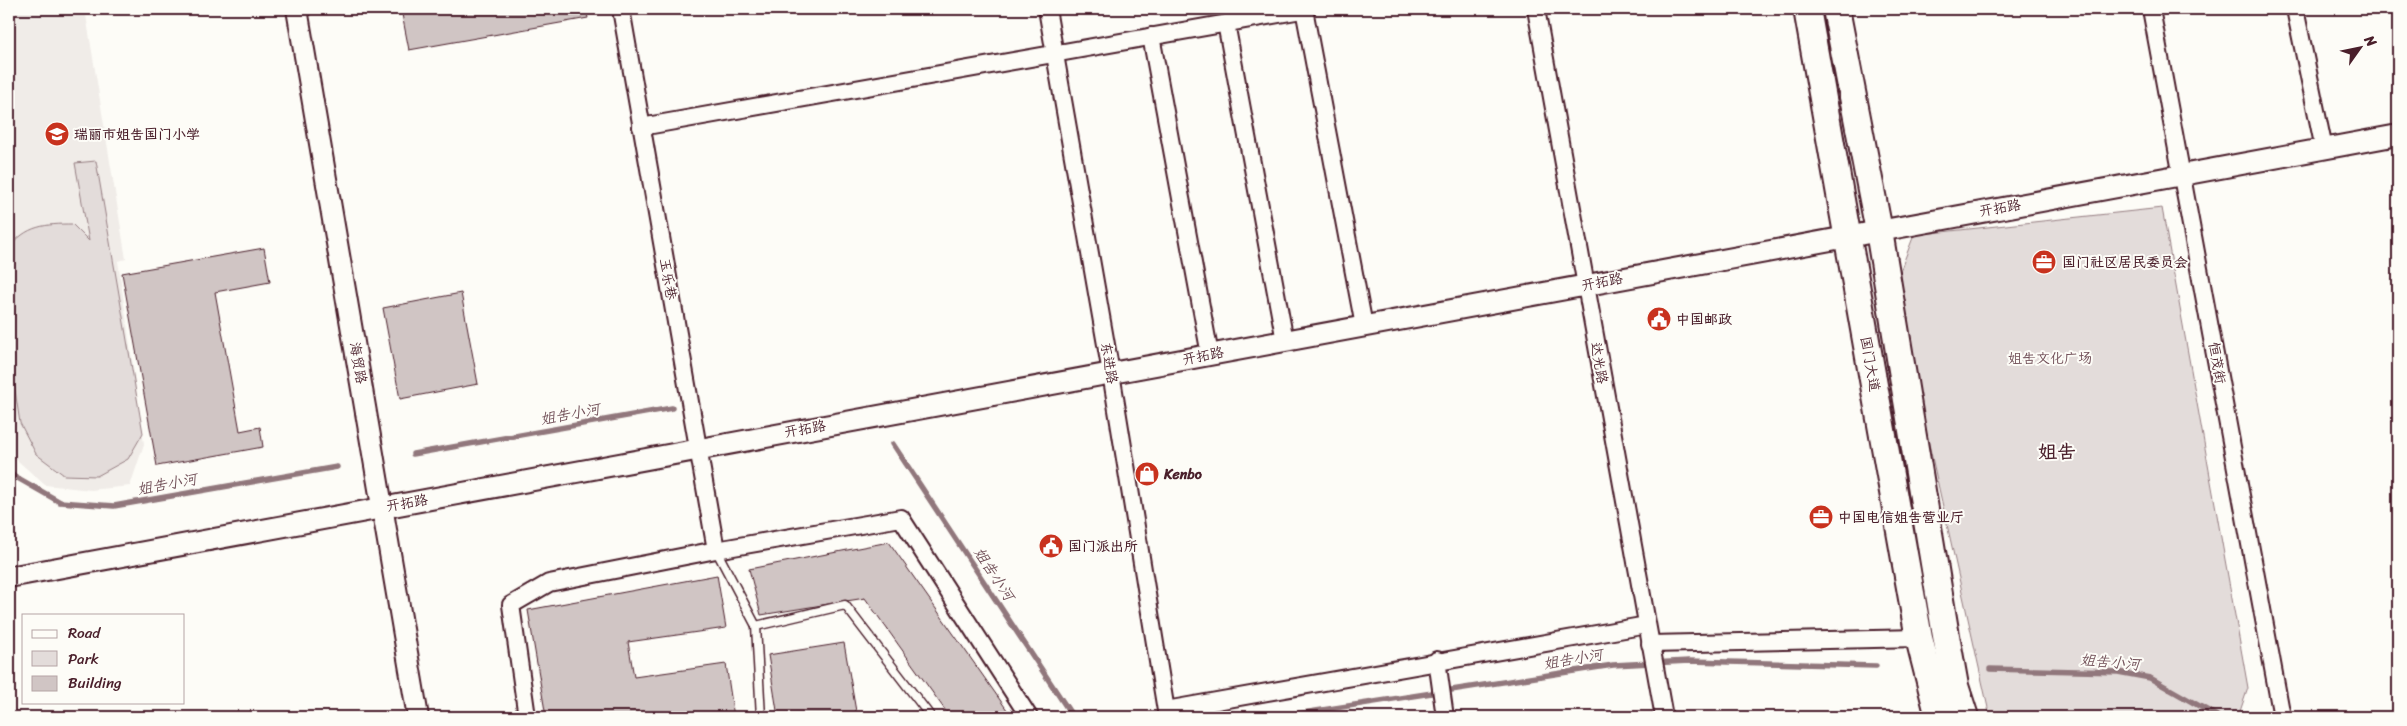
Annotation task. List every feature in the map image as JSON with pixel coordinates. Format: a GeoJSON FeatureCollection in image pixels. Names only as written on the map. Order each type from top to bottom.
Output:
{"type":"FeatureCollection","features":[{"type":"Feature","properties":{"kind":"highway","name":"国门大道"},"geometry":{"type":"LineString","coordinates":[[1807,9],[1919,638],[1939,717]]}},
{"type":"Feature","properties":{"kind":"highway"},"geometry":{"type":"LineString","coordinates":[[1836,9],[1879,231],[1955,686],[1965,717]]}},
{"type":"Feature","properties":{"kind":"street","name":"海贸路"},"geometry":{"type":"LineString","coordinates":[[297,9],[418,717]]}},
{"type":"Feature","properties":{"kind":"street","name":"玉乐巷"},"geometry":{"type":"LineString","coordinates":[[621,9],[716,550]]}},
{"type":"Feature","properties":{"kind":"street","name":"东进路"},"geometry":{"type":"LineString","coordinates":[[1047,9],[1111,373],[1166,713]]}},
{"type":"Feature","properties":{"kind":"street"},"geometry":{"type":"LineString","coordinates":[[642,126],[1305,9],[1364,326]]}},
{"type":"Feature","properties":{"kind":"street","name":"达光路"},"geometry":{"type":"LineString","coordinates":[[1536,9],[1664,717]]}},
{"type":"Feature","properties":{"kind":"street","name":"恒茂街"},"geometry":{"type":"LineString","coordinates":[[2151,9],[2282,717]]}},
{"type":"Feature","properties":{"kind":"street"},"geometry":{"type":"LineString","coordinates":[[2295,9],[2324,149]]}},
{"type":"Feature","properties":{"kind":"street"},"geometry":{"type":"LineString","coordinates":[[1226,23],[1285,341]]}},
{"type":"Feature","properties":{"kind":"street"},"geometry":{"type":"LineString","coordinates":[[1151,36],[1210,354]]}},
{"type":"Feature","properties":{"kind":"street","name":"开拓路"},"geometry":{"type":"LineString","coordinates":[[9,577],[2398,135]]}},
{"type":"Feature","properties":{"kind":"street"},"geometry":{"type":"LineString","coordinates":[[527,717],[511,605],[549,583],[716,550],[901,518],[1029,717]]}},
{"type":"Feature","properties":{"kind":"street"},"geometry":{"type":"LineString","coordinates":[[1166,713],[1437,660],[1647,625]]}},
{"type":"Feature","properties":{"kind":"street"},"geometry":{"type":"LineString","coordinates":[[1651,647],[1919,638]]}},
{"type":"Feature","properties":{"kind":"street"},"geometry":{"type":"LineString","coordinates":[[1437,660],[1444,711]]}},
{"type":"Feature","properties":{"kind":"lane"},"geometry":{"type":"LineString","coordinates":[[716,550],[756,626],[761,717]]}},
{"type":"Feature","properties":{"kind":"lane"},"geometry":{"type":"LineString","coordinates":[[756,626],[845,604],[931,717]]}},
{"type":"Feature","properties":{"kind":"shaded area","name":"瑞丽市姐告国门小学"},"geometry":{"type":"Polygon","coordinates":[[[9,9],[85,9],[126,259],[118,261],[144,444],[130,486],[91,490],[45,485],[9,453],[9,9]]]}},
{"type":"Feature","properties":{"kind":"green space"},"geometry":{"type":"Polygon","coordinates":[[[96,161],[143,433],[128,459],[97,476],[64,475],[36,454],[20,423],[9,351],[9,249],[15,241],[29,231],[54,225],[72,224],[89,241],[75,163],[96,161]]]}},
{"type":"Feature","properties":{"kind":"green space","name":"姐告文化广场"},"geometry":{"type":"Polygon","coordinates":[[[2162,208],[2248,688],[2238,717],[1990,717],[1894,287],[1914,235],[2162,208]]]}},
{"type":"Feature","properties":{"kind":"building"},"geometry":{"type":"Polygon","coordinates":[[[401,9],[586,9],[588,18],[409,50],[401,9]]]}},
{"type":"Feature","properties":{"kind":"building"},"geometry":{"type":"Polygon","coordinates":[[[264,248],[270,282],[215,292],[240,431],[260,427],[263,447],[157,466],[122,273],[264,248]]]}},
{"type":"Feature","properties":{"kind":"building"},"geometry":{"type":"Polygon","coordinates":[[[461,293],[478,384],[400,399],[383,308],[461,293]]]}},
{"type":"Feature","properties":{"kind":"building"},"geometry":{"type":"Polygon","coordinates":[[[889,542],[1012,717],[950,717],[865,598],[761,615],[749,569],[889,542]]]}},
{"type":"Feature","properties":{"kind":"building"},"geometry":{"type":"Polygon","coordinates":[[[717,575],[726,628],[628,642],[634,677],[726,664],[734,717],[546,717],[528,610],[717,575]]]}},
{"type":"Feature","properties":{"kind":"building"},"geometry":{"type":"Polygon","coordinates":[[[844,643],[857,717],[778,717],[768,655],[844,643]]]}},
{"type":"Feature","properties":{"kind":"waterway","name":"姐告小河"},"geometry":{"type":"LineString","coordinates":[[413,454],[672,408]]}},
{"type":"Feature","properties":{"kind":"waterway","name":"姐告小河"},"geometry":{"type":"LineString","coordinates":[[893,444],[1073,717]]}},
{"type":"Feature","properties":{"kind":"waterway","name":"姐告小河"},"geometry":{"type":"LineString","coordinates":[[9,473],[60,502],[114,506],[337,467]]}},
{"type":"Feature","properties":{"kind":"waterway","name":"姐告小河"},"geometry":{"type":"LineString","coordinates":[[1277,717],[1613,665],[1689,661],[1876,666]]}},
{"type":"Feature","properties":{"kind":"waterway","name":"姐告小河"},"geometry":{"type":"LineString","coordinates":[[1990,669],[2118,672],[2150,678],[2217,716]]}},
{"type":"Feature","properties":{"kind":"place","name":"瑞丽市姐告国门小学"},"geometry":{"type":"Point","coordinates":[57,134]}},
{"type":"Feature","properties":{"kind":"place","name":"国门社区居民委员会"},"geometry":{"type":"Point","coordinates":[2044,262]}},
{"type":"Feature","properties":{"kind":"place","name":"中国邮政"},"geometry":{"type":"Point","coordinates":[1659,319]}},
{"type":"Feature","properties":{"kind":"place","name":"Kenbo"},"geometry":{"type":"Point","coordinates":[1147,474]}},
{"type":"Feature","properties":{"kind":"place","name":"中国电信姐告营业厅"},"geometry":{"type":"Point","coordinates":[1821,517]}},
{"type":"Feature","properties":{"kind":"place","name":"国门派出所"},"geometry":{"type":"Point","coordinates":[1051,546]}},
{"type":"Feature","properties":{"kind":"district","name":"姐告"},"geometry":{"type":"Point","coordinates":[2057,451]}}]}
